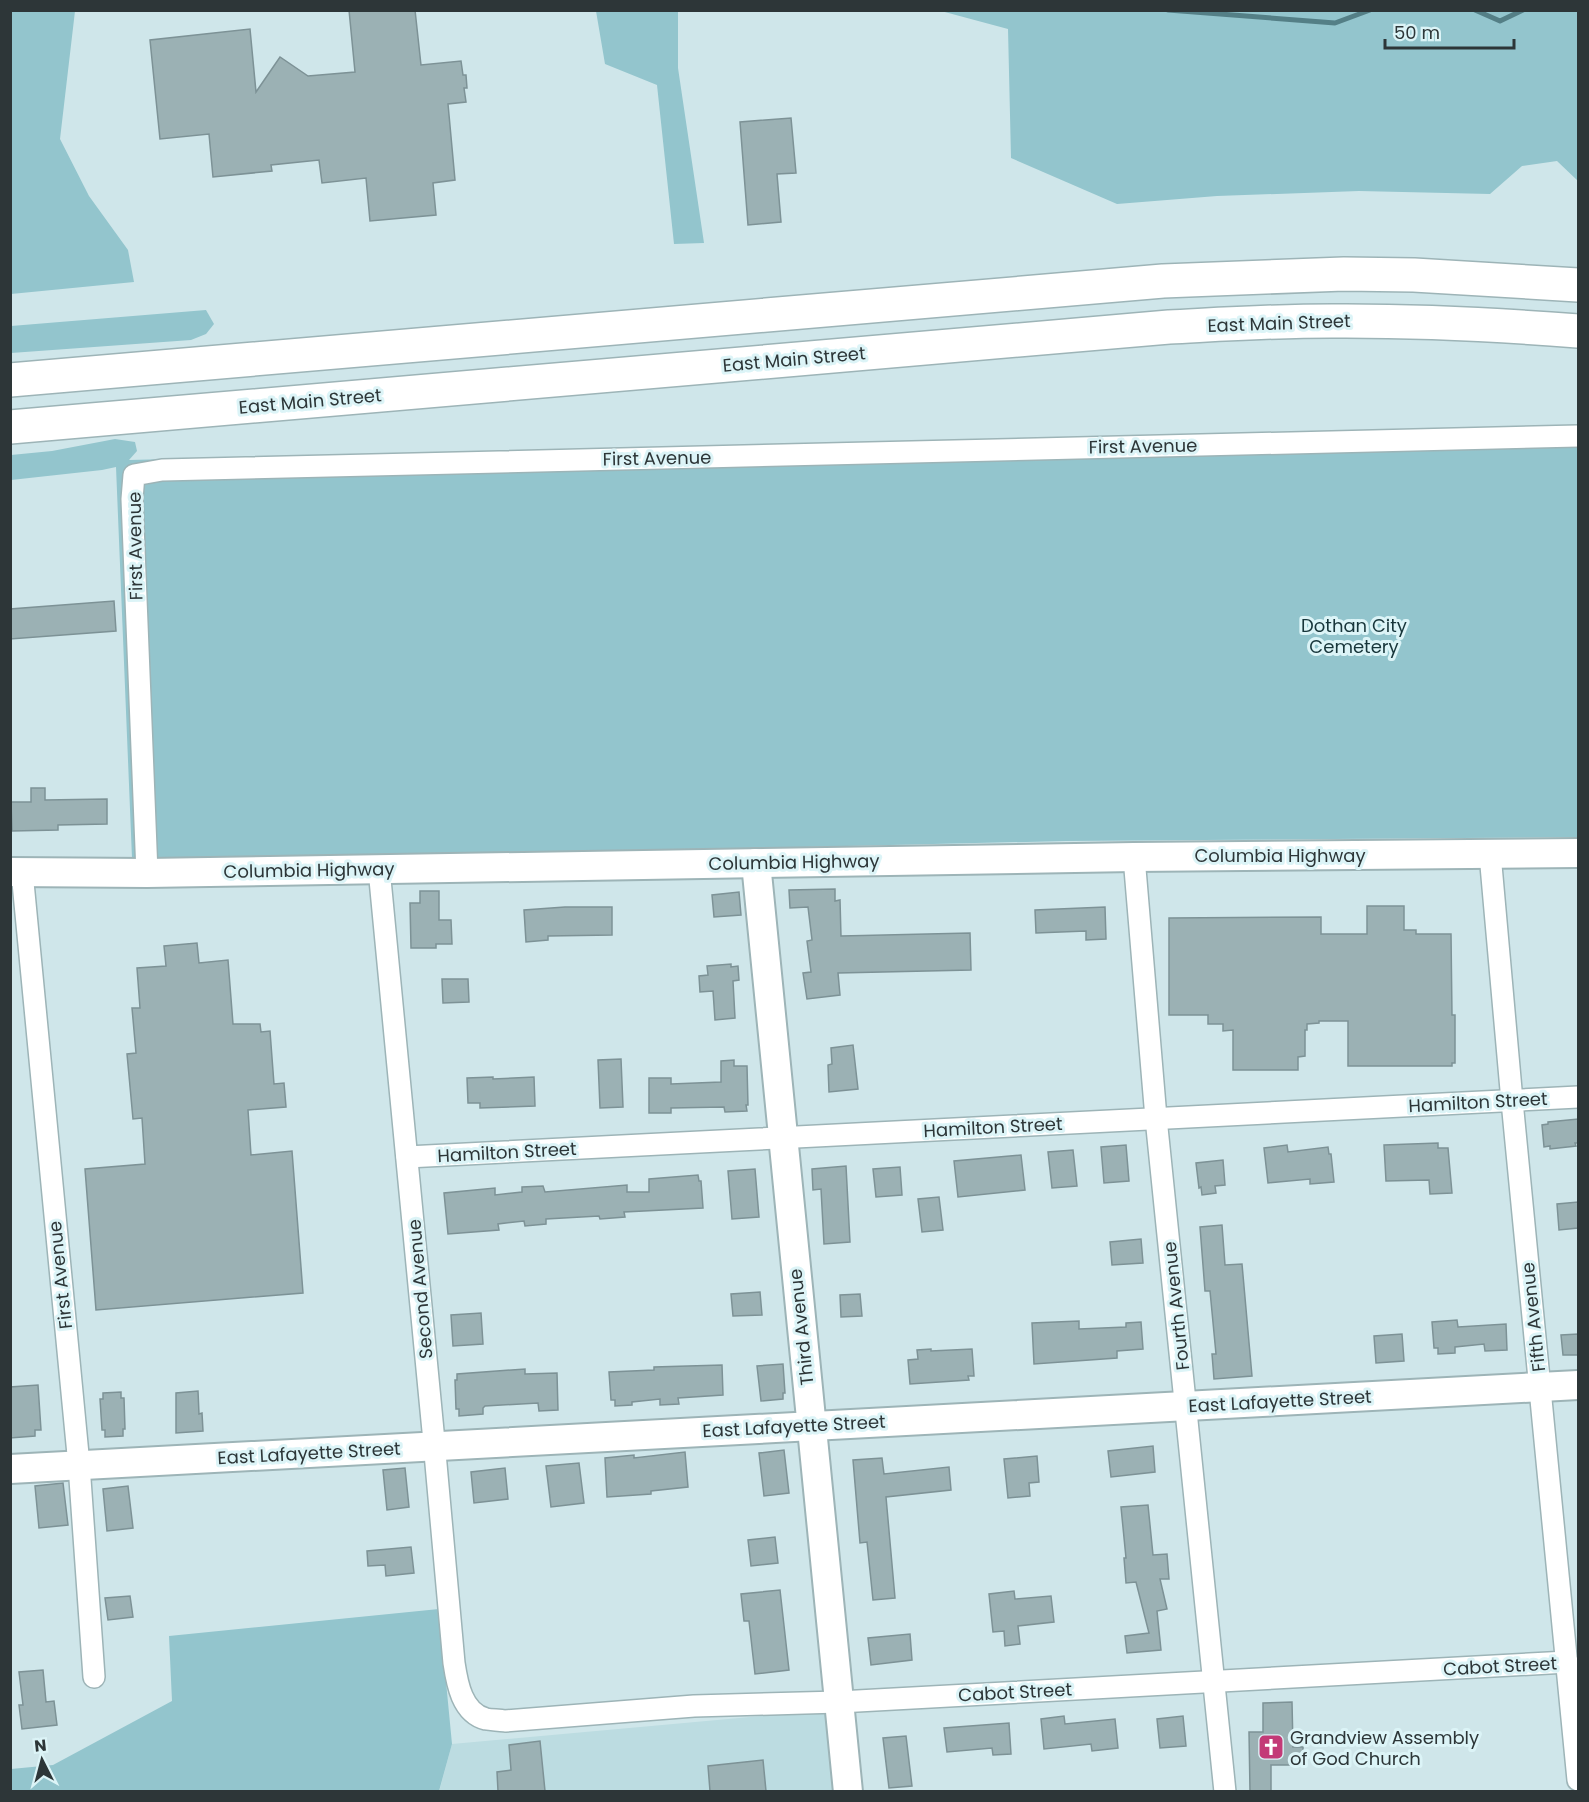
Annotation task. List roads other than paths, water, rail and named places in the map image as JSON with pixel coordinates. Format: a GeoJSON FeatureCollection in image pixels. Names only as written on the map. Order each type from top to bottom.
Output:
{"type":"FeatureCollection","features":[{"type":"Feature","properties":{"kind":"main road"},"geometry":{"type":"LineString","coordinates":[[10,380],[1163,281],[1344,274],[1414,275],[1578,285]]}},
{"type":"Feature","properties":{"kind":"main road","name":"East Main Street"},"geometry":{"type":"LineString","coordinates":[[10,427],[1169,327],[1260,322],[1356,321],[1494,325],[1578,331]]}},
{"type":"Feature","properties":{"kind":"street","name":"First Avenue"},"geometry":{"type":"LineString","coordinates":[[147,873],[132,499],[134,476],[162,470],[217,468],[1578,436]]}},
{"type":"Feature","properties":{"kind":"street","name":"Fifth Avenue"},"geometry":{"type":"LineString","coordinates":[[1490,854],[1578,1780]]}},
{"type":"Feature","properties":{"kind":"street","name":"Columbia Highway"},"geometry":{"type":"LineString","coordinates":[[16,872],[147,873],[1134,856],[1578,854]]}},
{"type":"Feature","properties":{"kind":"street","name":"Fourth Avenue"},"geometry":{"type":"LineString","coordinates":[[1134,856],[1156,1118],[1225,1791]]}},
{"type":"Feature","properties":{"kind":"street","name":"Third Avenue"},"geometry":{"type":"LineString","coordinates":[[756,862],[848,1791]]}},
{"type":"Feature","properties":{"kind":"street","name":"Second Avenue"},"geometry":{"type":"LineString","coordinates":[[379,869],[454,1663],[457,1683],[467,1707]]}},
{"type":"Feature","properties":{"kind":"street","name":"First Avenue"},"geometry":{"type":"LineString","coordinates":[[16,872],[79,1465],[94,1677]]}},
{"type":"Feature","properties":{"kind":"street","name":"Hamilton Street"},"geometry":{"type":"LineString","coordinates":[[407,1157],[1578,1097]]}},
{"type":"Feature","properties":{"kind":"street","name":"East Lafayette Street"},"geometry":{"type":"LineString","coordinates":[[10,1469],[1578,1385]]}},
{"type":"Feature","properties":{"kind":"street","name":"Cabot Street"},"geometry":{"type":"LineString","coordinates":[[467,1707],[483,1719],[505,1720],[694,1706],[839,1702],[1567,1662]]}},
{"type":"Feature","properties":{"kind":"waterway"},"geometry":{"type":"LineString","coordinates":[[1168,10],[1335,23],[1370,10]]}},
{"type":"Feature","properties":{"kind":"waterway"},"geometry":{"type":"LineString","coordinates":[[1475,10],[1500,21],[1523,10]]}},
{"type":"Feature","properties":{"kind":"place","name":"Grandview Assembly of God Church"},"geometry":{"type":"Point","coordinates":[1271,1747]}},
{"type":"Feature","properties":{"kind":"park label","name":"Dothan City Cemetery"},"geometry":{"type":"Point","coordinates":[1354,635]}}]}
